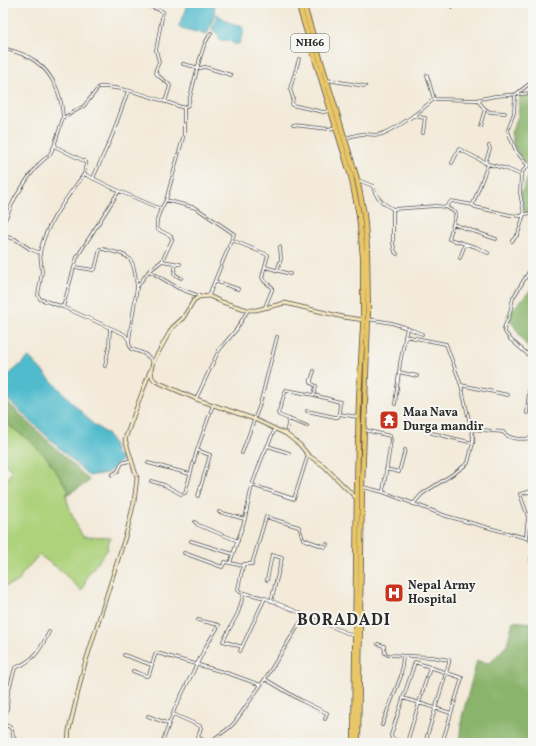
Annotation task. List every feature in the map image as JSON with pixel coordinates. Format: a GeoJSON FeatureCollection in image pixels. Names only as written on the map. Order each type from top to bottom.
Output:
{"type":"FeatureCollection","features":[{"type":"Feature","properties":{"kind":"highway","name":"NH66"},"geometry":{"type":"LineString","coordinates":[[298,3],[325,81],[336,127],[342,138],[357,179],[364,214],[367,248],[358,743]]}},
{"type":"Feature","properties":{"kind":"highway","name":"NH66"},"geometry":{"type":"LineString","coordinates":[[303,3],[342,138],[351,176],[359,215],[363,257],[365,320],[359,397],[360,417],[357,499],[354,743]]}},
{"type":"Feature","properties":{"kind":"main road"},"geometry":{"type":"LineString","coordinates":[[68,743],[69,730],[84,667],[128,531],[134,502],[137,478],[125,439],[126,434],[153,362],[172,328],[184,318],[196,298],[200,296],[208,296],[248,310],[285,303],[343,317],[365,320]]}},
{"type":"Feature","properties":{"kind":"main road"},"geometry":{"type":"LineString","coordinates":[[150,370],[155,381],[196,399],[254,419],[286,434],[300,445],[308,455],[324,466],[357,499]]}},
{"type":"Feature","properties":{"kind":"street"},"geometry":{"type":"LineString","coordinates":[[144,3],[147,6],[163,12],[156,45],[159,62],[155,72],[156,75],[167,81],[170,86],[165,102]]}},
{"type":"Feature","properties":{"kind":"street"},"geometry":{"type":"LineString","coordinates":[[533,7],[531,17],[533,21]]}},
{"type":"Feature","properties":{"kind":"street"},"geometry":{"type":"LineString","coordinates":[[137,287],[151,269],[162,262],[172,240],[171,236],[157,229],[156,226],[161,209],[166,200],[184,134],[184,108],[188,105],[197,66],[205,43],[211,32]]}},
{"type":"Feature","properties":{"kind":"street"},"geometry":{"type":"LineString","coordinates":[[3,48],[35,60],[47,72],[55,86],[62,104],[63,118],[50,154],[39,164],[28,178],[15,198],[3,224]]}},
{"type":"Feature","properties":{"kind":"street"},"geometry":{"type":"LineString","coordinates":[[299,60],[290,89],[293,98],[292,105],[323,112],[331,110]]}},
{"type":"Feature","properties":{"kind":"street"},"geometry":{"type":"LineString","coordinates":[[183,64],[202,68],[205,67],[231,75]]}},
{"type":"Feature","properties":{"kind":"street"},"geometry":{"type":"LineString","coordinates":[[427,75],[434,99]]}},
{"type":"Feature","properties":{"kind":"street"},"geometry":{"type":"LineString","coordinates":[[325,81],[365,86]]}},
{"type":"Feature","properties":{"kind":"street"},"geometry":{"type":"LineString","coordinates":[[512,241],[518,234],[524,214],[520,193],[523,171],[528,166],[516,151],[508,129],[514,113],[515,95],[533,81]]}},
{"type":"Feature","properties":{"kind":"street"},"geometry":{"type":"LineString","coordinates":[[63,118],[84,106],[100,87],[117,88],[184,108]]}},
{"type":"Feature","properties":{"kind":"street"},"geometry":{"type":"LineString","coordinates":[[93,178],[112,136],[128,91]]}},
{"type":"Feature","properties":{"kind":"street"},"geometry":{"type":"LineString","coordinates":[[342,138],[363,134],[381,134],[412,116],[434,99],[466,101],[495,96],[533,93]]}},
{"type":"Feature","properties":{"kind":"street"},"geometry":{"type":"LineString","coordinates":[[477,100],[490,112],[505,113]]}},
{"type":"Feature","properties":{"kind":"street"},"geometry":{"type":"LineString","coordinates":[[480,126],[485,109]]}},
{"type":"Feature","properties":{"kind":"street"},"geometry":{"type":"LineString","coordinates":[[412,116],[425,118],[423,133]]}},
{"type":"Feature","properties":{"kind":"street"},"geometry":{"type":"LineString","coordinates":[[293,125],[329,129],[336,127]]}},
{"type":"Feature","properties":{"kind":"street"},"geometry":{"type":"LineString","coordinates":[[55,143],[56,147],[84,161],[86,164],[84,174],[64,202],[42,240],[40,252],[42,272],[38,296],[40,299],[63,306],[124,334],[129,340]]}},
{"type":"Feature","properties":{"kind":"street"},"geometry":{"type":"LineString","coordinates":[[472,205],[487,163],[490,149],[489,146]]}},
{"type":"Feature","properties":{"kind":"street"},"geometry":{"type":"LineString","coordinates":[[452,163],[459,149],[487,163],[522,175]]}},
{"type":"Feature","properties":{"kind":"street"},"geometry":{"type":"LineString","coordinates":[[84,174],[161,209]]}},
{"type":"Feature","properties":{"kind":"street"},"geometry":{"type":"LineString","coordinates":[[357,179],[373,186],[374,193],[378,198],[393,209],[436,206],[446,207],[456,213],[449,239],[488,253]]}},
{"type":"Feature","properties":{"kind":"street"},"geometry":{"type":"LineString","coordinates":[[63,306],[77,257],[119,191]]}},
{"type":"Feature","properties":{"kind":"street"},"geometry":{"type":"LineString","coordinates":[[166,200],[196,208],[234,234],[208,296]]}},
{"type":"Feature","properties":{"kind":"street"},"geometry":{"type":"LineString","coordinates":[[446,207],[451,201],[510,215],[521,216],[524,214],[533,213]]}},
{"type":"Feature","properties":{"kind":"street"},"geometry":{"type":"LineString","coordinates":[[393,209],[393,243],[397,254]]}},
{"type":"Feature","properties":{"kind":"street"},"geometry":{"type":"LineString","coordinates":[[453,224],[496,239]]}},
{"type":"Feature","properties":{"kind":"street"},"geometry":{"type":"LineString","coordinates":[[3,236],[15,239],[30,249],[40,252]]}},
{"type":"Feature","properties":{"kind":"street"},"geometry":{"type":"LineString","coordinates":[[232,240],[268,255],[262,277],[264,281],[272,287],[272,290],[264,308]]}},
{"type":"Feature","properties":{"kind":"street"},"geometry":{"type":"LineString","coordinates":[[460,258],[465,244]]}},
{"type":"Feature","properties":{"kind":"street"},"geometry":{"type":"LineString","coordinates":[[277,271],[281,259],[280,248]]}},
{"type":"Feature","properties":{"kind":"street"},"geometry":{"type":"LineString","coordinates":[[75,266],[93,270],[95,269],[100,249],[123,254],[127,256],[134,264],[137,287],[128,343],[131,348],[144,353],[150,357],[153,362]]}},
{"type":"Feature","properties":{"kind":"street"},"geometry":{"type":"LineString","coordinates":[[162,262],[180,264]]}},
{"type":"Feature","properties":{"kind":"street"},"geometry":{"type":"LineString","coordinates":[[176,264],[174,274],[181,278]]}},
{"type":"Feature","properties":{"kind":"street"},"geometry":{"type":"LineString","coordinates":[[265,267],[290,274]]}},
{"type":"Feature","properties":{"kind":"street"},"geometry":{"type":"LineString","coordinates":[[533,268],[530,270],[513,298],[509,317],[504,328],[510,339],[533,359]]}},
{"type":"Feature","properties":{"kind":"street"},"geometry":{"type":"LineString","coordinates":[[151,269],[151,272],[174,285],[200,296]]}},
{"type":"Feature","properties":{"kind":"street"},"geometry":{"type":"LineString","coordinates":[[214,281],[238,290]]}},
{"type":"Feature","properties":{"kind":"street"},"geometry":{"type":"LineString","coordinates":[[196,399],[219,350],[236,330],[248,310]]}},
{"type":"Feature","properties":{"kind":"street"},"geometry":{"type":"LineString","coordinates":[[365,320],[392,323],[422,334]]}},
{"type":"Feature","properties":{"kind":"street"},"geometry":{"type":"LineString","coordinates":[[105,366],[109,346],[110,328]]}},
{"type":"Feature","properties":{"kind":"street"},"geometry":{"type":"LineString","coordinates":[[395,404],[400,363],[407,328]]}},
{"type":"Feature","properties":{"kind":"street"},"geometry":{"type":"LineString","coordinates":[[242,453],[260,404],[277,336]]}},
{"type":"Feature","properties":{"kind":"street"},"geometry":{"type":"LineString","coordinates":[[405,336],[446,344],[461,385],[472,429],[473,443],[468,463],[422,494],[413,504]]}},
{"type":"Feature","properties":{"kind":"street"},"geometry":{"type":"LineString","coordinates":[[314,371],[310,380],[311,383],[316,386],[314,395]]}},
{"type":"Feature","properties":{"kind":"street"},"geometry":{"type":"LineString","coordinates":[[399,372],[417,376]]}},
{"type":"Feature","properties":{"kind":"street"},"geometry":{"type":"LineString","coordinates":[[461,385],[508,395]]}},
{"type":"Feature","properties":{"kind":"street"},"geometry":{"type":"LineString","coordinates":[[527,413],[529,391],[530,388],[533,387]]}},
{"type":"Feature","properties":{"kind":"street"},"geometry":{"type":"LineString","coordinates":[[307,426],[278,414],[286,390],[340,402],[339,414]]}},
{"type":"Feature","properties":{"kind":"street"},"geometry":{"type":"LineString","coordinates":[[151,481],[164,485],[181,494],[185,492],[196,450],[212,405]]}},
{"type":"Feature","properties":{"kind":"street"},"geometry":{"type":"LineString","coordinates":[[307,411],[335,417],[338,417],[339,414],[360,417]]}},
{"type":"Feature","properties":{"kind":"street"},"geometry":{"type":"LineString","coordinates":[[286,434],[289,419]]}},
{"type":"Feature","properties":{"kind":"street"},"geometry":{"type":"LineString","coordinates":[[230,563],[245,519],[252,485],[275,428]]}},
{"type":"Feature","properties":{"kind":"street"},"geometry":{"type":"LineString","coordinates":[[472,429],[503,432],[506,435],[516,439],[533,438]]}},
{"type":"Feature","properties":{"kind":"street"},"geometry":{"type":"LineString","coordinates":[[364,430],[390,436],[391,440],[383,492]]}},
{"type":"Feature","properties":{"kind":"street"},"geometry":{"type":"LineString","coordinates":[[432,433],[473,443]]}},
{"type":"Feature","properties":{"kind":"street"},"geometry":{"type":"LineString","coordinates":[[268,446],[289,453]]}},
{"type":"Feature","properties":{"kind":"street"},"geometry":{"type":"LineString","coordinates":[[196,450],[210,455],[198,496]]}},
{"type":"Feature","properties":{"kind":"street"},"geometry":{"type":"LineString","coordinates":[[386,469],[399,472],[405,450]]}},
{"type":"Feature","properties":{"kind":"street"},"geometry":{"type":"LineString","coordinates":[[252,485],[294,499],[308,455]]}},
{"type":"Feature","properties":{"kind":"street"},"geometry":{"type":"LineString","coordinates":[[112,476],[118,471],[122,463],[129,460],[131,461]]}},
{"type":"Feature","properties":{"kind":"street"},"geometry":{"type":"LineString","coordinates":[[148,463],[190,474]]}},
{"type":"Feature","properties":{"kind":"street"},"geometry":{"type":"LineString","coordinates":[[362,487],[383,492],[446,516],[526,538],[533,542]]}},
{"type":"Feature","properties":{"kind":"street"},"geometry":{"type":"LineString","coordinates":[[526,538],[528,518],[520,494],[533,491]]}},
{"type":"Feature","properties":{"kind":"street"},"geometry":{"type":"LineString","coordinates":[[219,512],[245,519]]}},
{"type":"Feature","properties":{"kind":"street"},"geometry":{"type":"LineString","coordinates":[[184,553],[222,567],[225,562],[243,566],[244,564],[252,564],[266,517],[299,527],[303,539],[325,547],[327,544]]}},
{"type":"Feature","properties":{"kind":"street"},"geometry":{"type":"LineString","coordinates":[[195,522],[198,525],[238,541]]}},
{"type":"Feature","properties":{"kind":"street"},"geometry":{"type":"LineString","coordinates":[[528,525],[533,522]]}},
{"type":"Feature","properties":{"kind":"street"},"geometry":{"type":"LineString","coordinates":[[191,541],[233,554]]}},
{"type":"Feature","properties":{"kind":"street"},"geometry":{"type":"LineString","coordinates":[[533,547],[531,560],[533,560]]}},
{"type":"Feature","properties":{"kind":"street"},"geometry":{"type":"LineString","coordinates":[[267,580],[272,555],[282,558],[271,601]]}},
{"type":"Feature","properties":{"kind":"street"},"geometry":{"type":"LineString","coordinates":[[243,566],[238,589],[240,592],[264,598],[355,636]]}},
{"type":"Feature","properties":{"kind":"street"},"geometry":{"type":"LineString","coordinates":[[242,646],[223,641],[238,613],[244,593]]}},
{"type":"Feature","properties":{"kind":"street"},"geometry":{"type":"LineString","coordinates":[[240,651],[264,598]]}},
{"type":"Feature","properties":{"kind":"street"},"geometry":{"type":"LineString","coordinates":[[173,714],[200,726],[201,728],[198,737],[209,743],[230,728],[265,679],[305,615]]}},
{"type":"Feature","properties":{"kind":"street"},"geometry":{"type":"LineString","coordinates":[[162,743],[173,714],[197,664],[219,625],[198,620]]}},
{"type":"Feature","properties":{"kind":"street"},"geometry":{"type":"LineString","coordinates":[[20,743],[14,738],[13,729],[3,722],[7,709],[8,693],[15,668],[29,662],[45,643],[49,632]]}},
{"type":"Feature","properties":{"kind":"street"},"geometry":{"type":"LineString","coordinates":[[378,644],[384,646],[385,653],[388,655],[432,657],[449,660],[425,743]]}},
{"type":"Feature","properties":{"kind":"street"},"geometry":{"type":"LineString","coordinates":[[133,672],[146,676],[149,675],[157,653],[230,674],[261,685]]}},
{"type":"Feature","properties":{"kind":"street"},"geometry":{"type":"LineString","coordinates":[[124,655],[152,665]]}},
{"type":"Feature","properties":{"kind":"street"},"geometry":{"type":"LineString","coordinates":[[382,725],[401,676],[403,656]]}},
{"type":"Feature","properties":{"kind":"street"},"geometry":{"type":"LineString","coordinates":[[412,743],[401,742],[391,738],[414,663],[461,677],[462,679],[442,743]]}},
{"type":"Feature","properties":{"kind":"street"},"geometry":{"type":"LineString","coordinates":[[407,742],[430,667]]}},
{"type":"Feature","properties":{"kind":"street"},"geometry":{"type":"LineString","coordinates":[[265,679],[302,701],[327,713],[325,719]]}},
{"type":"Feature","properties":{"kind":"street"},"geometry":{"type":"LineString","coordinates":[[403,698],[451,713]]}},
{"type":"Feature","properties":{"kind":"street"},"geometry":{"type":"LineString","coordinates":[[148,716],[169,724]]}},
{"type":"Feature","properties":{"kind":"green space"},"geometry":{"type":"Polygon","coordinates":[[[533,94],[533,216],[526,213],[520,195],[530,172],[514,147],[511,133],[518,116],[520,95],[533,94]]]}},
{"type":"Feature","properties":{"kind":"green space"},"geometry":{"type":"Polygon","coordinates":[[[533,288],[533,356],[507,315],[533,288]]]}},
{"type":"Feature","properties":{"kind":"green space"},"geometry":{"type":"Polygon","coordinates":[[[3,398],[89,480],[87,483],[66,495],[69,491],[47,458],[29,440],[3,421],[3,398]]]}},
{"type":"Feature","properties":{"kind":"green space"},"geometry":{"type":"Polygon","coordinates":[[[3,421],[29,440],[47,458],[69,491],[66,495],[69,506],[83,537],[111,538],[107,546],[108,549],[87,576],[82,591],[59,569],[39,555],[22,574],[19,581],[3,586],[3,486],[12,471],[3,461],[3,421]]]}},
{"type":"Feature","properties":{"kind":"green space"},"geometry":{"type":"Polygon","coordinates":[[[513,621],[533,623],[533,743],[459,743],[462,717],[477,661],[490,663],[507,645],[513,621]]]}},
{"type":"Feature","properties":{"kind":"water"},"geometry":{"type":"Polygon","coordinates":[[[187,3],[214,3],[214,15],[207,35],[178,27],[186,11],[187,3]]]}},
{"type":"Feature","properties":{"kind":"water"},"geometry":{"type":"Polygon","coordinates":[[[217,14],[228,22],[241,25],[244,31],[239,44],[233,44],[231,41],[219,40],[218,34],[212,30],[217,14]]]}},
{"type":"Feature","properties":{"kind":"water"},"geometry":{"type":"Polygon","coordinates":[[[29,357],[93,424],[107,434],[113,443],[115,452],[122,460],[108,473],[89,476],[3,395],[3,380],[29,357]]]}},
{"type":"Feature","properties":{"kind":"place","name":"Maa Nava Durga mandir"},"geometry":{"type":"Point","coordinates":[389,420]}},
{"type":"Feature","properties":{"kind":"place","name":"Nepal Army Hospital"},"geometry":{"type":"Point","coordinates":[394,593]}},
{"type":"Feature","properties":{"kind":"district","name":"BORADADI"},"geometry":{"type":"Point","coordinates":[344,621]}}]}
